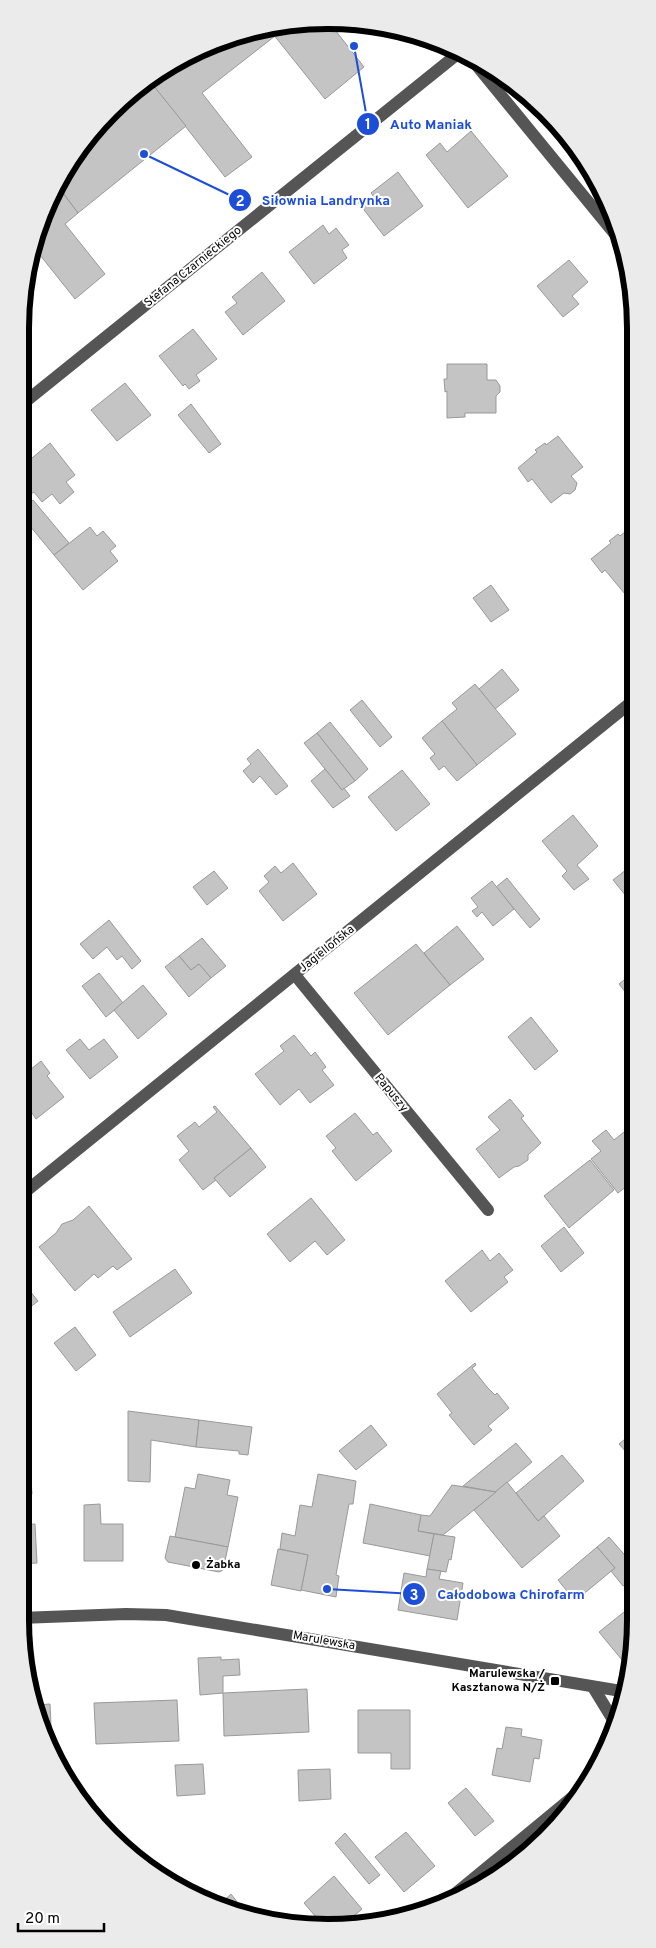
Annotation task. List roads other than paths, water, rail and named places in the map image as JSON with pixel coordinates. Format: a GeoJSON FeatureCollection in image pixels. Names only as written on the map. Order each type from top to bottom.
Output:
{"type":"FeatureCollection","features":[{"type":"Feature","properties":{"kind":"street","name":"Stefana Czarnieckiego"},"geometry":{"type":"LineString","coordinates":[[29,399],[454,57]]}},
{"type":"Feature","properties":{"kind":"street"},"geometry":{"type":"LineString","coordinates":[[479,70],[609,227]]}},
{"type":"Feature","properties":{"kind":"street","name":"Jagiellońska"},"geometry":{"type":"LineString","coordinates":[[29,1189],[627,706]]}},
{"type":"Feature","properties":{"kind":"street","name":"Papuszy"},"geometry":{"type":"LineString","coordinates":[[295,975],[488,1210]]}},
{"type":"Feature","properties":{"kind":"street","name":"Marulewska"},"geometry":{"type":"LineString","coordinates":[[29,1618],[126,1614],[166,1615],[618,1691]]}},
{"type":"Feature","properties":{"kind":"street"},"geometry":{"type":"LineString","coordinates":[[593,1687],[611,1716]]}},
{"type":"Feature","properties":{"kind":"street"},"geometry":{"type":"LineString","coordinates":[[465,1885],[562,1806]]}},
{"type":"Feature","properties":{"kind":"place","name":"Auto Maniak"},"geometry":{"type":"Point","coordinates":[354,46]}},
{"type":"Feature","properties":{"kind":"place","name":"Siłownia Landrynka"},"geometry":{"type":"Point","coordinates":[144,154]}},
{"type":"Feature","properties":{"kind":"place","name":"Żabka"},"geometry":{"type":"Point","coordinates":[196,1565]}},
{"type":"Feature","properties":{"kind":"place","name":"Całodobowa Chirofarm"},"geometry":{"type":"Point","coordinates":[327,1589]}},
{"type":"Feature","properties":{"kind":"place","name":"Marulewska / Kasztanowa N/Ż"},"geometry":{"type":"Point","coordinates":[555,1681]}}]}
